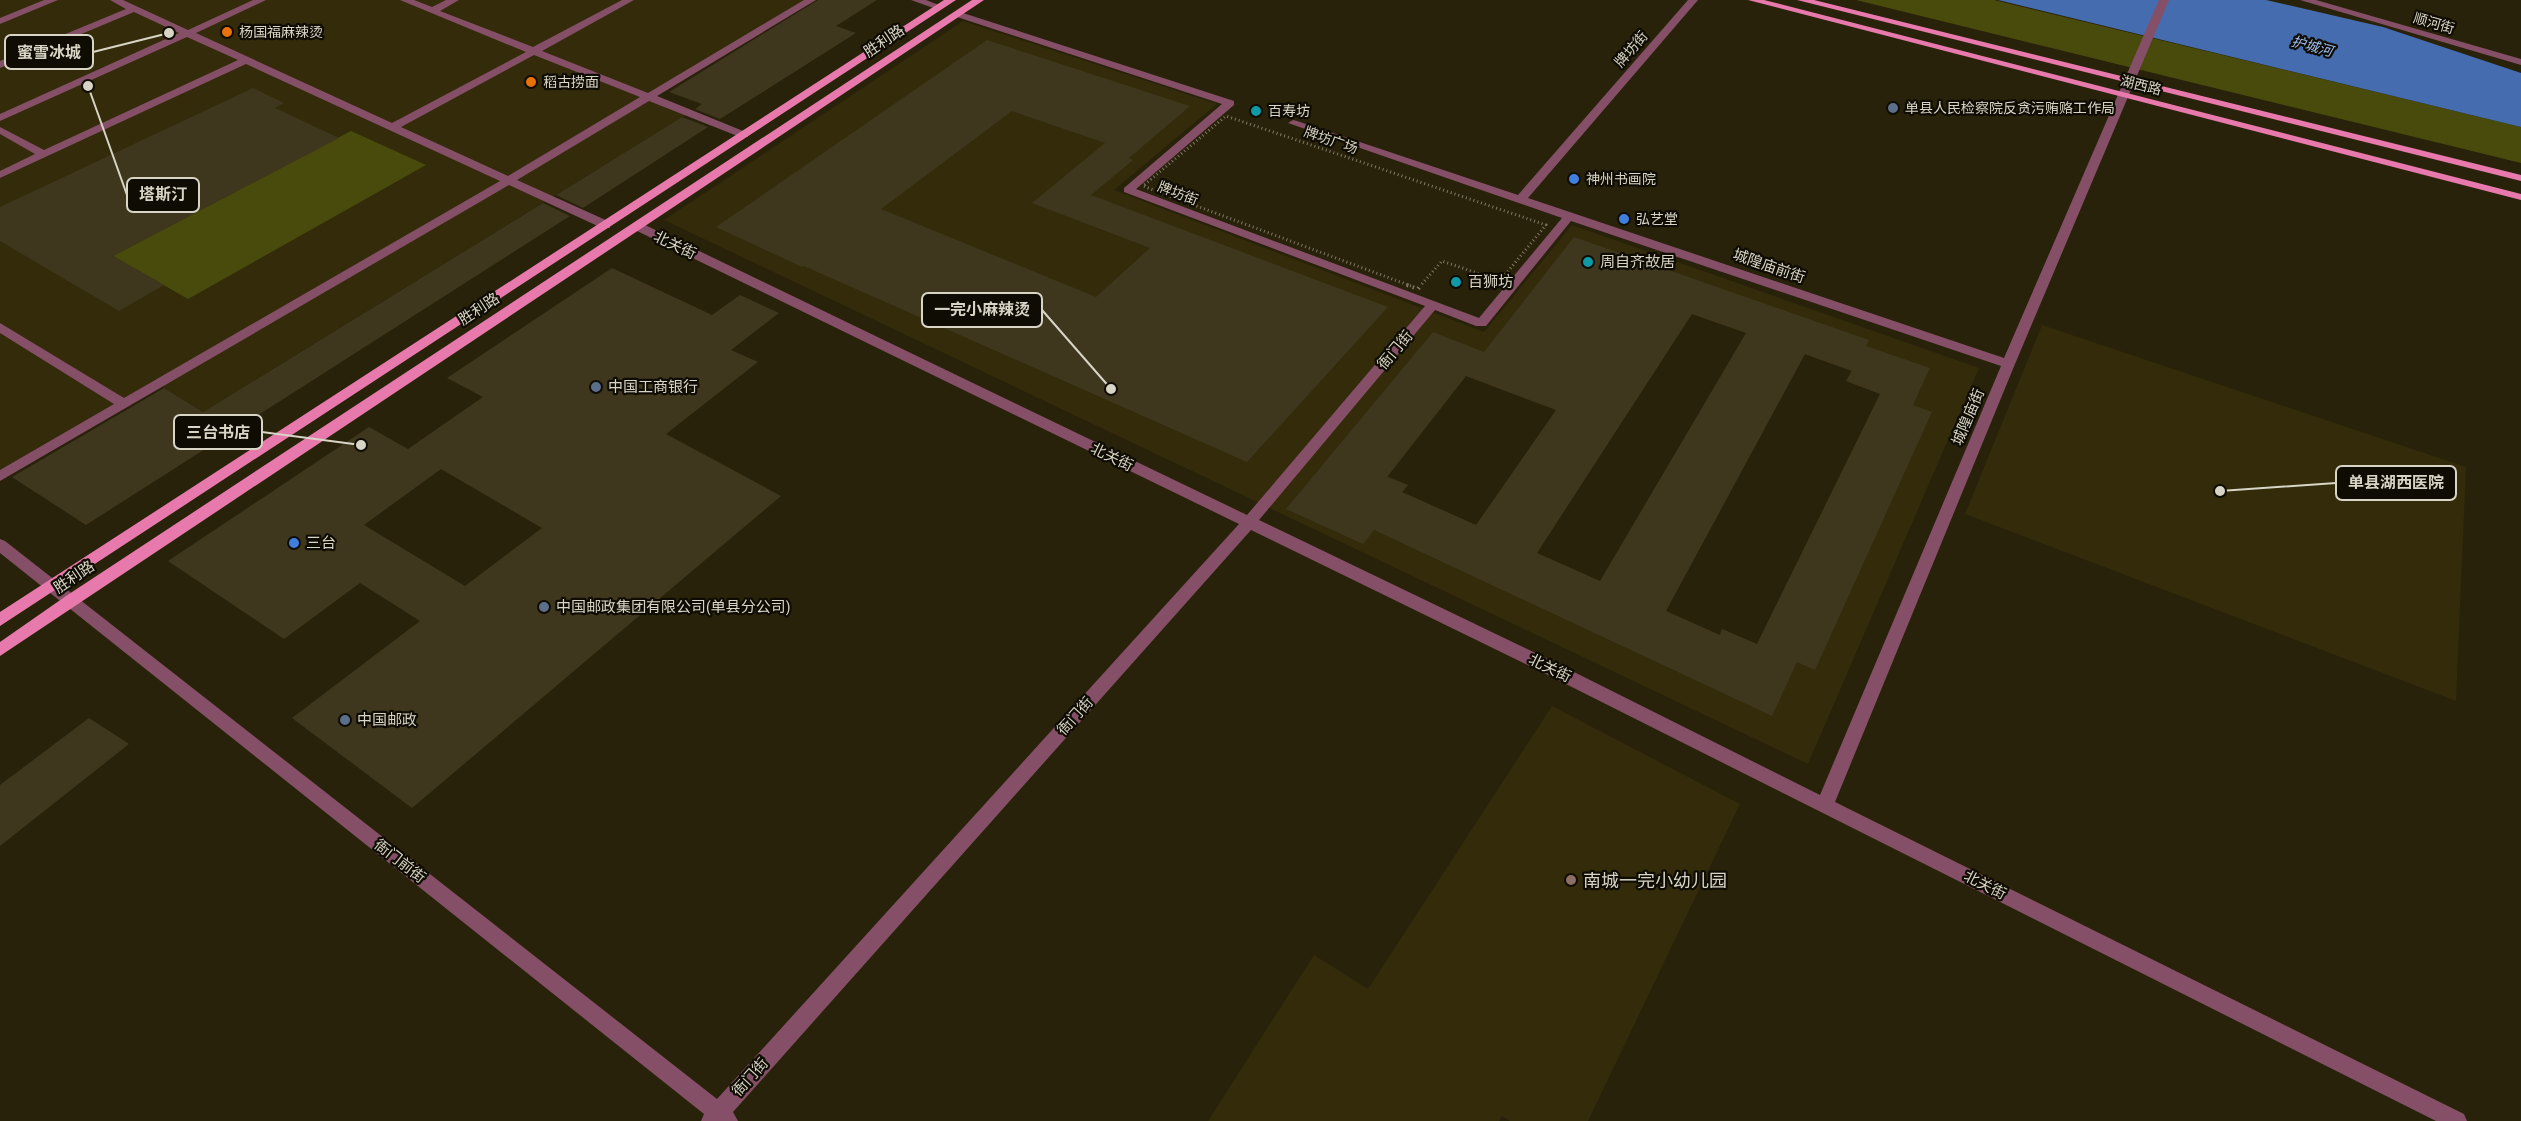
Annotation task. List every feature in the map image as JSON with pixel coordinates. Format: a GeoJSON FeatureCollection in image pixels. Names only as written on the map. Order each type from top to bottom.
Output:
{"type":"FeatureCollection","features":[{"type":"Feature","properties":{"kind":"main road","name":"胜利路"},"geometry":{"type":"LineString","coordinates":[[0,620],[951,0]]}},
{"type":"Feature","properties":{"kind":"main road","name":"胜利路"},"geometry":{"type":"LineString","coordinates":[[0,650],[71,600],[979,0]]}},
{"type":"Feature","properties":{"kind":"main road","name":"湖西路"},"geometry":{"type":"LineString","coordinates":[[1753,0],[2521,197]]}},
{"type":"Feature","properties":{"kind":"main road","name":"湖西路"},"geometry":{"type":"LineString","coordinates":[[1802,0],[2521,178]]}},
{"type":"Feature","properties":{"kind":"street"},"geometry":{"type":"LineString","coordinates":[[0,21],[53,0]]}},
{"type":"Feature","properties":{"kind":"street"},"geometry":{"type":"LineString","coordinates":[[115,0],[606,225]]}},
{"type":"Feature","properties":{"kind":"street"},"geometry":{"type":"LineString","coordinates":[[0,117],[261,0]]}},
{"type":"Feature","properties":{"kind":"street"},"geometry":{"type":"LineString","coordinates":[[405,0],[744,135]]}},
{"type":"Feature","properties":{"kind":"street"},"geometry":{"type":"LineString","coordinates":[[432,11],[454,0]]}},
{"type":"Feature","properties":{"kind":"street"},"geometry":{"type":"LineString","coordinates":[[393,127],[629,0]]}},
{"type":"Feature","properties":{"kind":"street"},"geometry":{"type":"LineString","coordinates":[[0,476],[509,180],[811,0]]}},
{"type":"Feature","properties":{"kind":"street"},"geometry":{"type":"LineString","coordinates":[[916,0],[939,8]]}},
{"type":"Feature","properties":{"kind":"street","name":"牌坊街"},"geometry":{"type":"LineString","coordinates":[[1521,199],[1693,0]]}},
{"type":"Feature","properties":{"kind":"street","name":"城隍庙街"},"geometry":{"type":"LineString","coordinates":[[1825,804],[2008,364],[2164,0]]}},
{"type":"Feature","properties":{"kind":"street","name":"顺河街"},"geometry":{"type":"LineString","coordinates":[[2305,0],[2521,62]]}},
{"type":"Feature","properties":{"kind":"street"},"geometry":{"type":"LineString","coordinates":[[0,66],[134,9]]}},
{"type":"Feature","properties":{"kind":"street","name":"牌坊街"},"geometry":{"type":"LineString","coordinates":[[957,14],[1230,103],[1128,190],[1481,323],[1569,216]]}},
{"type":"Feature","properties":{"kind":"street"},"geometry":{"type":"LineString","coordinates":[[0,175],[246,60]]}},
{"type":"Feature","properties":{"kind":"street","name":"城隍庙前街"},"geometry":{"type":"LineString","coordinates":[[1293,123],[2008,364]]}},
{"type":"Feature","properties":{"kind":"street"},"geometry":{"type":"LineString","coordinates":[[0,130],[45,154]]}},
{"type":"Feature","properties":{"kind":"street","name":"北关街"},"geometry":{"type":"LineString","coordinates":[[637,226],[1538,662],[2457,1121]]}},
{"type":"Feature","properties":{"kind":"street","name":"衙门街"},"geometry":{"type":"LineString","coordinates":[[719,1118],[1248,523],[1433,305]]}},
{"type":"Feature","properties":{"kind":"street"},"geometry":{"type":"LineString","coordinates":[[0,327],[124,404]]}},
{"type":"Feature","properties":{"kind":"street","name":"衙门前街"},"geometry":{"type":"LineString","coordinates":[[0,545],[719,1118]]}},
{"type":"Feature","properties":{"kind":"path","name":"牌坊广场"},"geometry":{"type":"LineString","coordinates":[[1226,116],[1546,225],[1500,281],[1442,261],[1418,289],[1143,186],[1226,116]]}},
{"type":"Feature","properties":{"kind":"shaded area"},"geometry":{"type":"Polygon","coordinates":[[[0,0],[811,0],[649,97],[689,113],[203,412],[158,384],[6,473],[0,469],[0,0]]]}},
{"type":"Feature","properties":{"kind":"shaded area"},"geometry":{"type":"Polygon","coordinates":[[[1856,0],[1994,0],[2521,127],[2521,163],[1856,0]]]}},
{"type":"Feature","properties":{"kind":"shaded area"},"geometry":{"type":"Polygon","coordinates":[[[963,21],[1217,104],[1114,190],[1484,332],[1572,225],[1979,368],[1808,764],[664,220],[963,21]],[[1623,289],[1604,292],[1528,399],[1466,376],[1388,476],[1408,485],[1374,530],[1403,543],[1433,506],[1719,635],[1722,629],[1757,644],[1880,394],[1846,381],[1851,371],[1623,289]]]}},
{"type":"Feature","properties":{"kind":"shaded area"},"geometry":{"type":"Polygon","coordinates":[[[351,131],[426,165],[188,299],[113,256],[351,131]]]}},
{"type":"Feature","properties":{"kind":"shaded area"},"geometry":{"type":"Polygon","coordinates":[[[2042,325],[2466,467],[2456,701],[1965,514],[2042,325]]]}},
{"type":"Feature","properties":{"kind":"shaded area","name":"南城一完小幼儿园"},"geometry":{"type":"Polygon","coordinates":[[[1552,706],[1740,804],[1588,1121],[1510,1121],[1502,1116],[1499,1121],[1208,1121],[1314,955],[1368,989],[1552,706]]]}},
{"type":"Feature","properties":{"kind":"water","name":"护城河"},"geometry":{"type":"Polygon","coordinates":[[[1998,0],[2266,0],[2383,27],[2521,73],[2521,127],[1998,0]]]}},
{"type":"Feature","properties":{"kind":"building"},"geometry":{"type":"Polygon","coordinates":[[[818,0],[877,0],[836,26],[856,33],[720,119],[695,109],[702,104],[669,92],[818,0]]]}},
{"type":"Feature","properties":{"kind":"building"},"geometry":{"type":"Polygon","coordinates":[[[987,40],[1190,106],[1129,158],[1133,160],[1091,195],[1388,307],[1247,462],[716,227],[987,40]],[[1012,111],[881,209],[1096,297],[1150,248],[1032,203],[1105,143],[1012,111]]]}},
{"type":"Feature","properties":{"kind":"building"},"geometry":{"type":"Polygon","coordinates":[[[253,88],[284,103],[275,108],[339,138],[113,256],[164,285],[119,311],[0,241],[0,207],[253,88]]]}},
{"type":"Feature","properties":{"kind":"building"},"geometry":{"type":"Polygon","coordinates":[[[682,117],[708,127],[583,208],[556,195],[682,117]]]}},
{"type":"Feature","properties":{"kind":"building"},"geometry":{"type":"Polygon","coordinates":[[[543,203],[570,216],[86,525],[12,477],[164,388],[203,412],[543,203]]]}},
{"type":"Feature","properties":{"kind":"building"},"geometry":{"type":"Polygon","coordinates":[[[1574,237],[1869,340],[1866,346],[1930,368],[1913,405],[1932,412],[1815,670],[1797,662],[1772,716],[1374,530],[1363,544],[1286,509],[1433,332],[1484,352],[1574,237]],[[1692,314],[1537,553],[1600,581],[1746,333],[1692,314]],[[1805,354],[1666,611],[1720,635],[1722,629],[1757,644],[1880,394],[1846,381],[1852,371],[1805,354]],[[1466,376],[1387,477],[1408,485],[1402,492],[1476,525],[1556,410],[1466,376]]]}},
{"type":"Feature","properties":{"kind":"building"},"geometry":{"type":"Polygon","coordinates":[[[612,268],[712,315],[740,295],[779,313],[731,350],[758,362],[666,434],[781,496],[412,808],[292,718],[420,621],[360,583],[284,639],[168,561],[369,427],[408,449],[483,397],[447,378],[612,268]],[[441,469],[364,525],[465,586],[542,528],[441,469]]]}},
{"type":"Feature","properties":{"kind":"building"},"geometry":{"type":"Polygon","coordinates":[[[89,718],[129,744],[0,846],[0,785],[89,718]]]}},
{"type":"Feature","properties":{"kind":"place","name":"杨国福麻辣烫"},"geometry":{"type":"Point","coordinates":[227,32]}},
{"type":"Feature","properties":{"kind":"place","name":"蜜雪冰城"},"geometry":{"type":"Point","coordinates":[169,33]}},
{"type":"Feature","properties":{"kind":"place","name":"稻古捞面"},"geometry":{"type":"Point","coordinates":[531,82]}},
{"type":"Feature","properties":{"kind":"place","name":"塔斯汀"},"geometry":{"type":"Point","coordinates":[88,86]}},
{"type":"Feature","properties":{"kind":"place","name":"单县人民检察院反贪污贿赂工作局"},"geometry":{"type":"Point","coordinates":[1893,108]}},
{"type":"Feature","properties":{"kind":"place","name":"百寿坊"},"geometry":{"type":"Point","coordinates":[1256,111]}},
{"type":"Feature","properties":{"kind":"place","name":"神州书画院"},"geometry":{"type":"Point","coordinates":[1574,179]}},
{"type":"Feature","properties":{"kind":"place","name":"弘艺堂"},"geometry":{"type":"Point","coordinates":[1624,219]}},
{"type":"Feature","properties":{"kind":"place","name":"周自齐故居"},"geometry":{"type":"Point","coordinates":[1588,262]}},
{"type":"Feature","properties":{"kind":"place","name":"百狮坊"},"geometry":{"type":"Point","coordinates":[1456,282]}},
{"type":"Feature","properties":{"kind":"place","name":"中国工商银行"},"geometry":{"type":"Point","coordinates":[596,387]}},
{"type":"Feature","properties":{"kind":"place","name":"一完小麻辣烫"},"geometry":{"type":"Point","coordinates":[1111,389]}},
{"type":"Feature","properties":{"kind":"place","name":"三台书店"},"geometry":{"type":"Point","coordinates":[361,445]}},
{"type":"Feature","properties":{"kind":"place","name":"单县湖西医院"},"geometry":{"type":"Point","coordinates":[2220,491]}},
{"type":"Feature","properties":{"kind":"place","name":"三台"},"geometry":{"type":"Point","coordinates":[294,543]}},
{"type":"Feature","properties":{"kind":"place","name":"中国邮政集团有限公司(单县分公司)"},"geometry":{"type":"Point","coordinates":[544,607]}},
{"type":"Feature","properties":{"kind":"place","name":"中国邮政"},"geometry":{"type":"Point","coordinates":[345,720]}},
{"type":"Feature","properties":{"kind":"place","name":"南城一完小幼儿园"},"geometry":{"type":"Point","coordinates":[1571,880]}}]}
